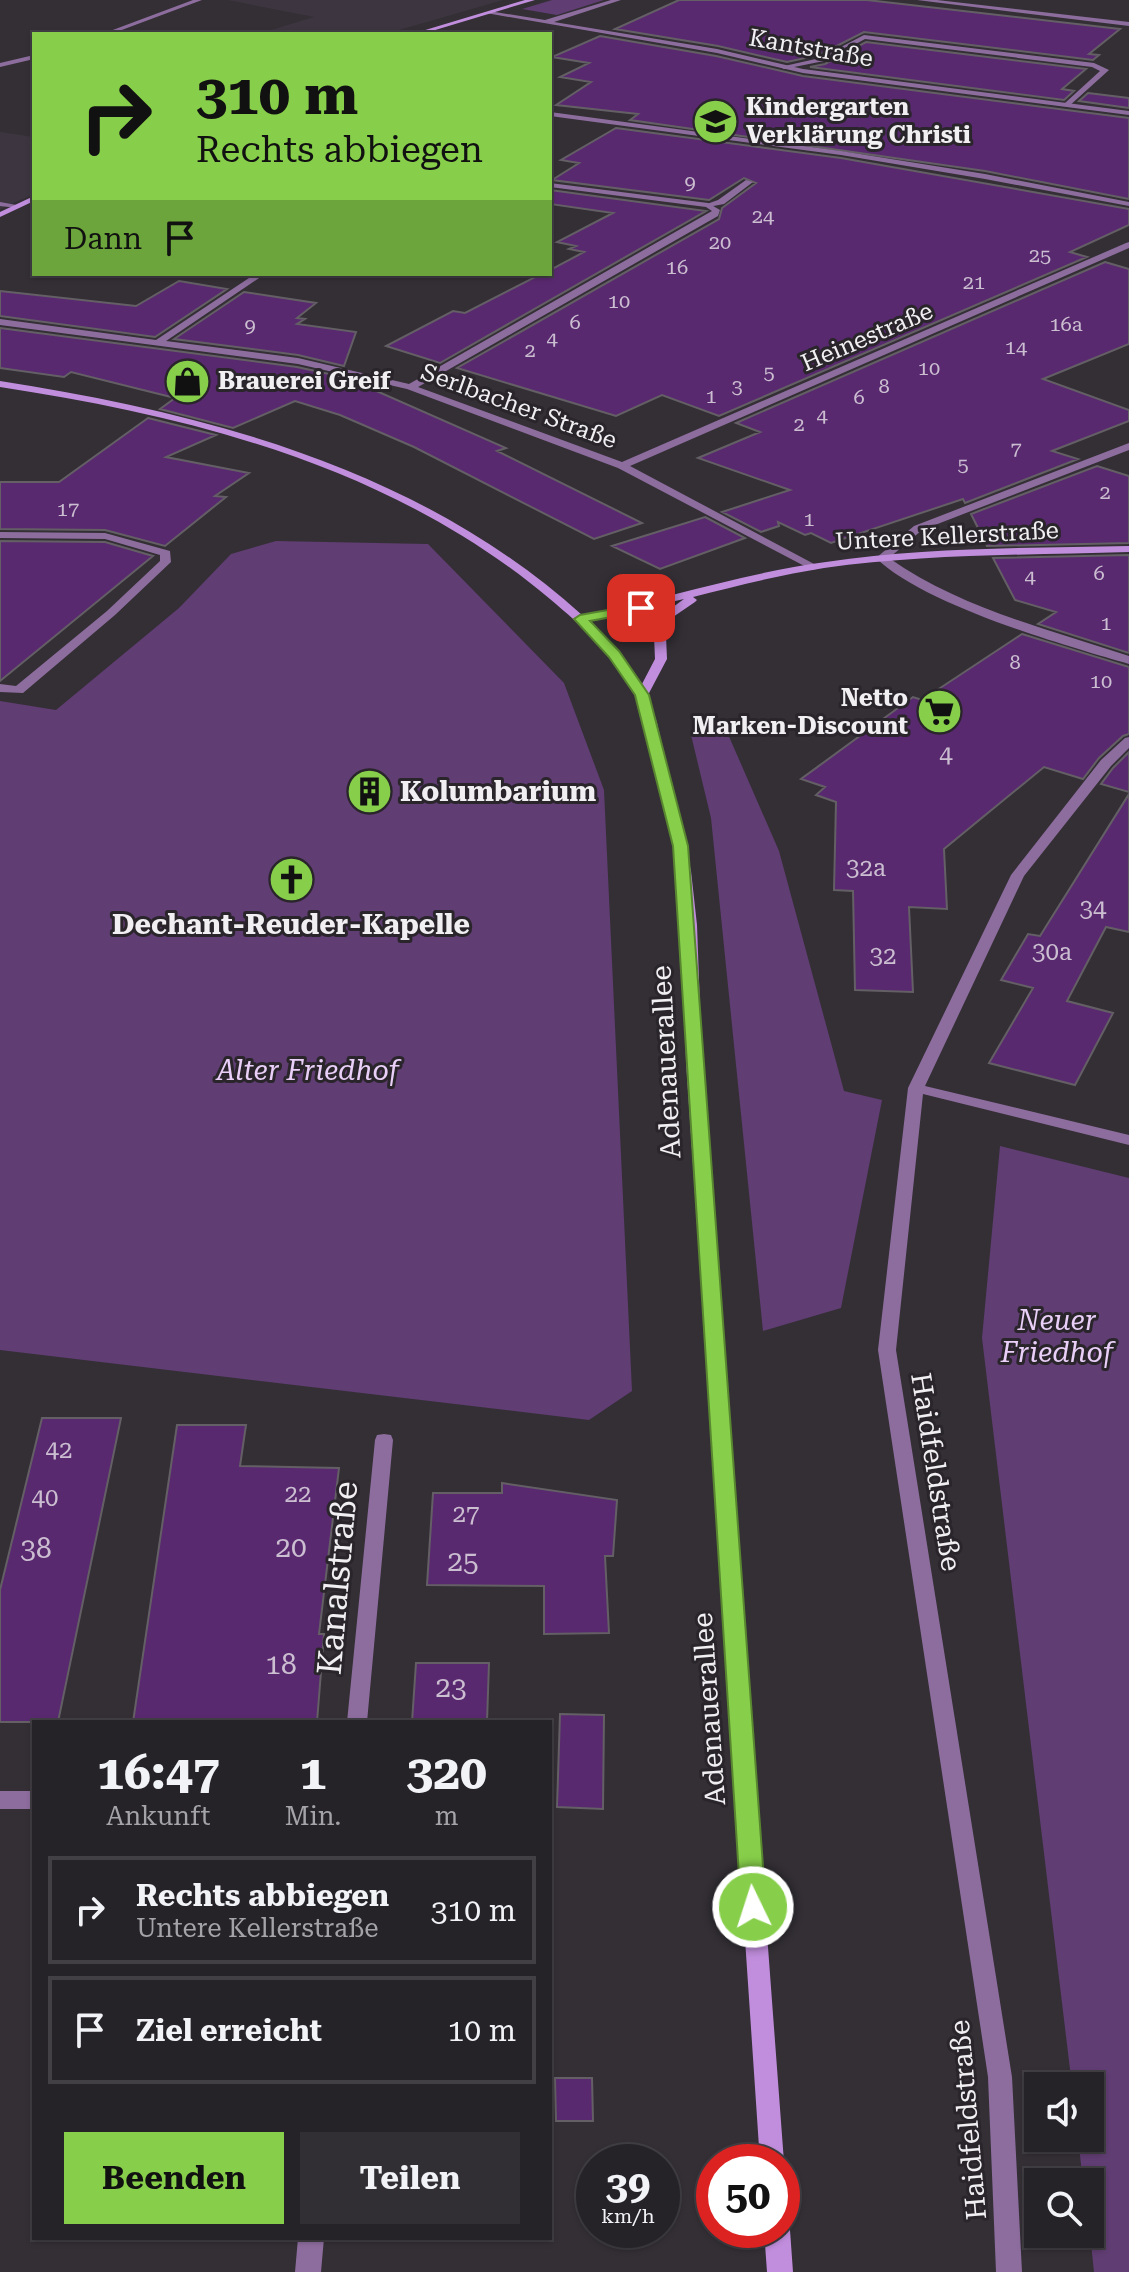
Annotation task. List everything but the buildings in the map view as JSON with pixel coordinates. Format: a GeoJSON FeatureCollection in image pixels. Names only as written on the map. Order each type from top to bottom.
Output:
{"type":"FeatureCollection","features":[{"type":"Feature","properties":{"kind":"main road"},"geometry":{"type":"LineString","coordinates":[[422,32],[529,0]]}},
{"type":"Feature","properties":{"kind":"main road"},"geometry":{"type":"LineString","coordinates":[[0,215],[32,199]]}},
{"type":"Feature","properties":{"kind":"main road","name":"Adenauerallee"},"geometry":{"type":"LineString","coordinates":[[0,384],[138,410],[204,427],[297,454],[367,480],[417,504],[513,564],[580,619],[614,654],[642,695],[680,846],[688,931],[695,1077],[771,2144]]}},
{"type":"Feature","properties":{"kind":"main road","name":"Untere Kellerstraße"},"geometry":{"type":"LineString","coordinates":[[580,619],[812,567],[882,558],[1129,549]]}},
{"type":"Feature","properties":{"kind":"main road"},"geometry":{"type":"LineString","coordinates":[[642,695],[661,659],[660,636],[668,615],[703,592]]}},
{"type":"Feature","properties":{"kind":"main road"},"geometry":{"type":"LineString","coordinates":[[778,2248],[780,2272]]}},
{"type":"Feature","properties":{"kind":"street"},"geometry":{"type":"LineString","coordinates":[[111,32],[199,0]]}},
{"type":"Feature","properties":{"kind":"street"},"geometry":{"type":"LineString","coordinates":[[543,23],[618,0]]}},
{"type":"Feature","properties":{"kind":"street"},"geometry":{"type":"LineString","coordinates":[[920,0],[1129,24]]}},
{"type":"Feature","properties":{"kind":"street","name":"Kantstraße"},"geometry":{"type":"LineString","coordinates":[[489,13],[717,51],[784,67],[1129,113]]}},
{"type":"Feature","properties":{"kind":"street"},"geometry":{"type":"LineString","coordinates":[[784,67],[822,60],[864,37],[1094,65],[1105,70],[1068,105]]}},
{"type":"Feature","properties":{"kind":"street"},"geometry":{"type":"LineString","coordinates":[[0,65],[32,57]]}},
{"type":"Feature","properties":{"kind":"street"},"geometry":{"type":"LineString","coordinates":[[552,114],[1007,179],[1129,204]]}},
{"type":"Feature","properties":{"kind":"street"},"geometry":{"type":"LineString","coordinates":[[552,185],[712,208],[749,182]]}},
{"type":"Feature","properties":{"kind":"street"},"geometry":{"type":"LineString","coordinates":[[0,204],[18,206]]}},
{"type":"Feature","properties":{"kind":"street"},"geometry":{"type":"LineString","coordinates":[[410,387],[702,222],[715,214],[712,208]]}},
{"type":"Feature","properties":{"kind":"street","name":"Heinestraße"},"geometry":{"type":"LineString","coordinates":[[622,466],[1129,245]]}},
{"type":"Feature","properties":{"kind":"street"},"geometry":{"type":"LineString","coordinates":[[160,341],[258,276]]}},
{"type":"Feature","properties":{"kind":"street","name":"Serlbacher Straße"},"geometry":{"type":"LineString","coordinates":[[0,322],[298,361],[410,387],[622,466],[812,567]]}},
{"type":"Feature","properties":{"kind":"street"},"geometry":{"type":"LineString","coordinates":[[1129,446],[918,528],[882,558],[903,576],[995,615],[1129,660]]}},
{"type":"Feature","properties":{"kind":"street"},"geometry":{"type":"LineString","coordinates":[[0,535],[105,536],[166,553],[165,562],[111,613],[19,690],[0,688]]}},
{"type":"Feature","properties":{"kind":"street","name":"Haidfeldstraße"},"geometry":{"type":"LineString","coordinates":[[1009,2272],[1000,2077],[887,1350],[916,1088],[1018,875],[1106,763],[1129,741]]}},
{"type":"Feature","properties":{"kind":"street"},"geometry":{"type":"LineString","coordinates":[[916,1088],[1129,1140]]}},
{"type":"Feature","properties":{"kind":"street","name":"Kanalstraße"},"geometry":{"type":"LineString","coordinates":[[357,1720],[384,1440]]}},
{"type":"Feature","properties":{"kind":"street"},"geometry":{"type":"LineString","coordinates":[[0,1800],[32,1800]]}},
{"type":"Feature","properties":{"kind":"street"},"geometry":{"type":"LineString","coordinates":[[308,2272],[311,2240]]}},
{"type":"Feature","properties":{"kind":"shaded area"},"geometry":{"type":"Polygon","coordinates":[[[228,0],[503,0],[392,32],[268,31],[314,17],[228,0]]]}},
{"type":"Feature","properties":{"kind":"shaded area"},"geometry":{"type":"Polygon","coordinates":[[[0,132],[32,137],[32,195],[0,209],[0,132]]]}},
{"type":"Feature","properties":{"kind":"green space"},"geometry":{"type":"Polygon","coordinates":[[[552,0],[604,0],[557,15],[522,9],[552,0]]]}},
{"type":"Feature","properties":{"kind":"green space","name":"Alter Friedhof"},"geometry":{"type":"Polygon","coordinates":[[[276,541],[428,544],[564,683],[604,790],[632,1391],[589,1420],[0,1350],[0,701],[56,710],[179,608],[231,554],[276,541]]]}},
{"type":"Feature","properties":{"kind":"green space"},"geometry":{"type":"Polygon","coordinates":[[[724,725],[779,851],[844,1091],[882,1100],[841,1308],[763,1331],[711,818],[691,735],[724,725]]]}},
{"type":"Feature","properties":{"kind":"green space","name":"Neuer Friedhof"},"geometry":{"type":"Polygon","coordinates":[[[1000,1146],[1129,1178],[1129,2272],[1094,2272],[1091,2248],[1104,2248],[1104,2168],[1081,2168],[1080,2152],[1104,2152],[1104,2072],[1070,2072],[982,1338],[1000,1146]]]}},
{"type":"Feature","properties":{"kind":"place","name":"Kindergarten Verklärung Christi"},"geometry":{"type":"Point","coordinates":[715,121]}},
{"type":"Feature","properties":{"kind":"place","name":"Brauerei Greif"},"geometry":{"type":"Point","coordinates":[187,381]}},
{"type":"Feature","properties":{"kind":"place","name":"Netto Marken-Discount"},"geometry":{"type":"Point","coordinates":[939,712]}},
{"type":"Feature","properties":{"kind":"place","name":"Kolumbarium"},"geometry":{"type":"Point","coordinates":[369,791]}},
{"type":"Feature","properties":{"kind":"place","name":"Dechant-Reuder-Kapelle"},"geometry":{"type":"Point","coordinates":[291,879]}},
{"type":"Feature","properties":{"kind":"route"},"geometry":{"type":"LineString","coordinates":[[641,608],[580,619],[614,654],[642,695],[680,846],[690,945],[694,1061],[753,1907]]}}]}
